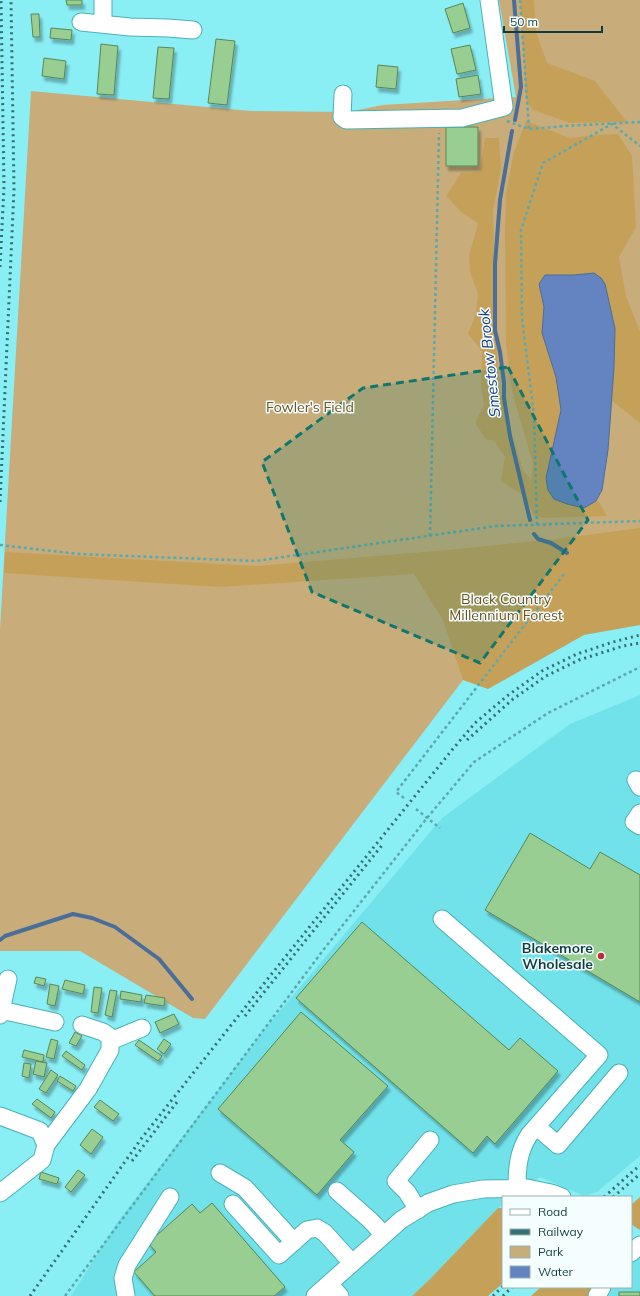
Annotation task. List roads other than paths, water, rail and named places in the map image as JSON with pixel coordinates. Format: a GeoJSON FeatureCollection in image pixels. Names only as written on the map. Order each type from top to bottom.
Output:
{"type":"FeatureCollection","features":[{"type":"Feature","properties":{"kind":"street"},"geometry":{"type":"LineString","coordinates":[[103,0],[103,24]]}},
{"type":"Feature","properties":{"kind":"street"},"geometry":{"type":"LineString","coordinates":[[343,94],[342,117],[346,120],[462,118],[504,107],[489,0]]}},
{"type":"Feature","properties":{"kind":"street"},"geometry":{"type":"LineString","coordinates":[[81,22],[130,27],[193,30]]}},
{"type":"Feature","properties":{"kind":"street"},"geometry":{"type":"LineString","coordinates":[[640,813],[634,822],[640,826]]}},
{"type":"Feature","properties":{"kind":"street"},"geometry":{"type":"LineString","coordinates":[[442,919],[599,1055],[524,1143],[517,1174],[517,1188]]}},
{"type":"Feature","properties":{"kind":"street"},"geometry":{"type":"LineString","coordinates":[[8,979],[0,1012],[55,1022]]}},
{"type":"Feature","properties":{"kind":"street"},"geometry":{"type":"LineString","coordinates":[[0,1193],[42,1160],[46,1146],[88,1089],[110,1050],[110,1037],[103,1032],[82,1025]]}},
{"type":"Feature","properties":{"kind":"street"},"geometry":{"type":"LineString","coordinates":[[110,1042],[142,1028]]}},
{"type":"Feature","properties":{"kind":"street"},"geometry":{"type":"LineString","coordinates":[[537,1127],[558,1145],[619,1073]]}},
{"type":"Feature","properties":{"kind":"street"},"geometry":{"type":"LineString","coordinates":[[0,1116],[40,1131],[46,1146]]}},
{"type":"Feature","properties":{"kind":"street"},"geometry":{"type":"LineString","coordinates":[[418,1210],[407,1192],[396,1181],[430,1140]]}},
{"type":"Feature","properties":{"kind":"street"},"geometry":{"type":"LineString","coordinates":[[220,1173],[244,1188],[294,1242]]}},
{"type":"Feature","properties":{"kind":"street"},"geometry":{"type":"LineString","coordinates":[[315,1296],[334,1290],[352,1263],[400,1220],[428,1203],[454,1194],[483,1189],[527,1188],[559,1196]]}},
{"type":"Feature","properties":{"kind":"street"},"geometry":{"type":"LineString","coordinates":[[336,1190],[371,1221],[384,1235]]}},
{"type":"Feature","properties":{"kind":"street"},"geometry":{"type":"LineString","coordinates":[[126,1296],[123,1278],[127,1265],[170,1197]]}},
{"type":"Feature","properties":{"kind":"street"},"geometry":{"type":"LineString","coordinates":[[234,1204],[279,1255],[307,1230],[317,1228],[325,1234],[352,1263]]}},
{"type":"Feature","properties":{"kind":"street"},"geometry":{"type":"LineString","coordinates":[[632,1252],[640,1245]]}},
{"type":"Feature","properties":{"kind":"water"},"geometry":{"type":"Polygon","coordinates":[[[594,273],[601,278],[605,284],[615,329],[614,367],[608,450],[602,490],[596,501],[584,508],[554,499],[548,490],[546,478],[561,410],[556,377],[542,333],[544,307],[539,284],[545,275],[594,273]]]}},
{"type":"Feature","properties":{"kind":"waterway","name":"Smestow Brook"},"geometry":{"type":"LineString","coordinates":[[514,0],[521,87],[515,120]]}},
{"type":"Feature","properties":{"kind":"waterway","name":"Smestow Brook"},"geometry":{"type":"LineString","coordinates":[[512,131],[500,200],[495,264],[495,330],[500,352],[504,383],[504,398],[510,436],[530,520]]}},
{"type":"Feature","properties":{"kind":"waterway","name":"Smestow Brook"},"geometry":{"type":"LineString","coordinates":[[534,534],[538,539],[551,543],[567,553]]}},
{"type":"Feature","properties":{"kind":"waterway"},"geometry":{"type":"LineString","coordinates":[[0,940],[5,936],[73,914],[92,918],[115,927],[159,959],[192,999]]}},
{"type":"Feature","properties":{"kind":"railway"},"geometry":{"type":"LineString","coordinates":[[0,267],[4,187],[1,0]]}},
{"type":"Feature","properties":{"kind":"railway"},"geometry":{"type":"LineString","coordinates":[[0,502],[14,189],[11,0]]}},
{"type":"Feature","properties":{"kind":"railway"},"geometry":{"type":"LineString","coordinates":[[30,1296],[141,1139],[270,976],[475,723],[507,696],[542,671],[577,654],[640,635]]}},
{"type":"Feature","properties":{"kind":"railway"},"geometry":{"type":"LineString","coordinates":[[467,740],[513,699],[546,676],[579,660],[623,646],[640,643]]}},
{"type":"Feature","properties":{"kind":"railway"},"geometry":{"type":"LineString","coordinates":[[245,1016],[383,844]]}},
{"type":"Feature","properties":{"kind":"railway"},"geometry":{"type":"LineString","coordinates":[[132,1161],[177,1102]]}},
{"type":"Feature","properties":{"kind":"railway"},"geometry":{"type":"LineString","coordinates":[[605,1196],[640,1165]]}},
{"type":"Feature","properties":{"kind":"railway"},"geometry":{"type":"LineString","coordinates":[[614,1196],[640,1174]]}},
{"type":"Feature","properties":{"kind":"railway"},"geometry":{"type":"LineString","coordinates":[[493,1296],[502,1287]]}},
{"type":"Feature","properties":{"kind":"railway"},"geometry":{"type":"LineString","coordinates":[[503,1296],[511,1288]]}},
{"type":"Feature","properties":{"kind":"place","name":"Blakemore Wholesale"},"geometry":{"type":"Point","coordinates":[601,956]}},
{"type":"Feature","properties":{"kind":"park label","name":"Fowler's Field"},"geometry":{"type":"Point","coordinates":[310,407]}},
{"type":"Feature","properties":{"kind":"park label","name":"Black Country Millennium Forest"},"geometry":{"type":"Point","coordinates":[506,608]}}]}
